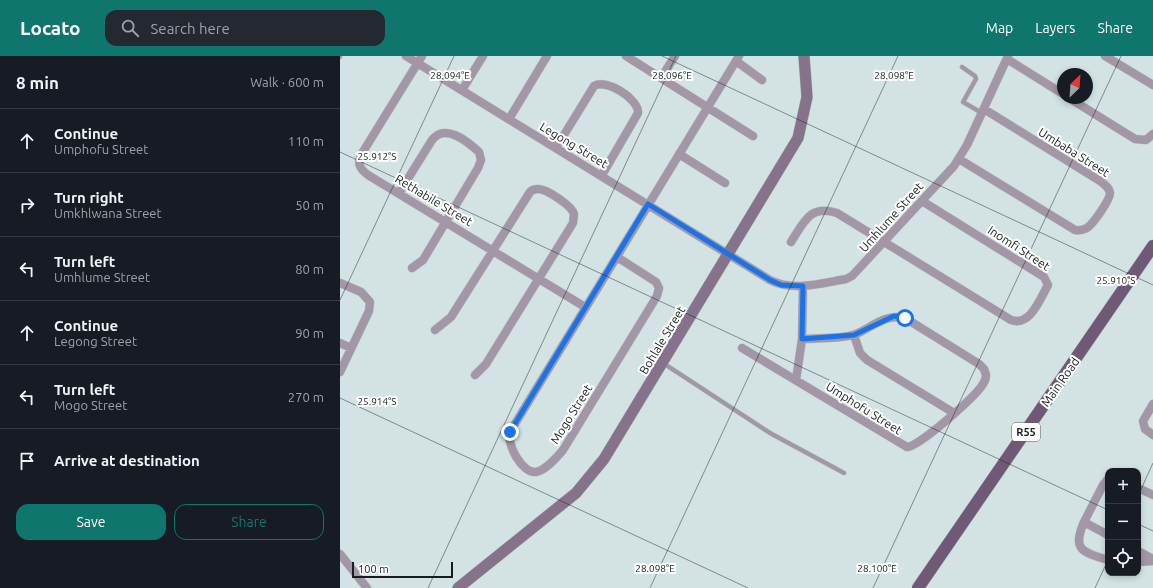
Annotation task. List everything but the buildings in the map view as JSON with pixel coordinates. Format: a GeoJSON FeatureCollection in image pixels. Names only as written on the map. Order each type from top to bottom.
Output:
{"type":"FeatureCollection","features":[{"type":"Feature","properties":{"kind":"main road","name":"Main Road"},"geometry":{"type":"LineString","coordinates":[[918,588],[1153,246]]}},
{"type":"Feature","properties":{"kind":"main road","name":"Main Road"},"geometry":{"type":"LineString","coordinates":[[1134,275],[1153,253]]}},
{"type":"Feature","properties":{"kind":"street","name":"Legong Street"},"geometry":{"type":"LineString","coordinates":[[406,56],[420,59],[462,90],[729,255]]}},
{"type":"Feature","properties":{"kind":"street"},"geometry":{"type":"LineString","coordinates":[[462,90],[483,56]]}},
{"type":"Feature","properties":{"kind":"street"},"geometry":{"type":"LineString","coordinates":[[509,119],[547,56]]}},
{"type":"Feature","properties":{"kind":"street"},"geometry":{"type":"LineString","coordinates":[[626,56],[753,136]]}},
{"type":"Feature","properties":{"kind":"street"},"geometry":{"type":"LineString","coordinates":[[661,78],[675,56]]}},
{"type":"Feature","properties":{"kind":"street","name":"Bohlale Street"},"geometry":{"type":"LineString","coordinates":[[458,588],[586,483],[604,459],[729,255],[798,138],[806,97],[804,56]]}},
{"type":"Feature","properties":{"kind":"street"},"geometry":{"type":"LineString","coordinates":[[1105,56],[1153,85]]}},
{"type":"Feature","properties":{"kind":"street"},"geometry":{"type":"LineString","coordinates":[[737,58],[762,80]]}},
{"type":"Feature","properties":{"kind":"street","name":"Mogo Street"},"geometry":{"type":"LineString","coordinates":[[617,257],[656,282],[659,288],[657,296],[563,450],[543,469],[536,472],[531,472],[524,467],[511,448],[509,434],[737,58]]}},
{"type":"Feature","properties":{"kind":"street"},"geometry":{"type":"LineString","coordinates":[[1008,58],[1057,90]]}},
{"type":"Feature","properties":{"kind":"street","name":"Umhlume Street"},"geometry":{"type":"LineString","coordinates":[[729,255],[775,283],[803,286],[846,279],[852,276],[959,159],[1008,58]]}},
{"type":"Feature","properties":{"kind":"street","name":"Rethabile Street"},"geometry":{"type":"LineString","coordinates":[[420,59],[362,154],[359,162],[360,168],[364,172],[585,307]]}},
{"type":"Feature","properties":{"kind":"street"},"geometry":{"type":"LineString","coordinates":[[556,148],[594,86],[601,83],[611,86],[634,101],[638,106],[638,113],[602,176]]}},
{"type":"Feature","properties":{"kind":"street"},"geometry":{"type":"LineString","coordinates":[[1079,104],[1135,139],[1146,140],[1153,134]]}},
{"type":"Feature","properties":{"kind":"street","name":"Umbaba Street"},"geometry":{"type":"LineString","coordinates":[[959,159],[1075,230],[1083,230],[1093,223],[1108,199],[1108,189],[1100,181],[983,111]]}},
{"type":"Feature","properties":{"kind":"street"},"geometry":{"type":"LineString","coordinates":[[399,193],[435,136],[443,132],[452,134],[479,152],[481,160],[478,168],[447,222],[423,260],[412,268]]}},
{"type":"Feature","properties":{"kind":"street"},"geometry":{"type":"LineString","coordinates":[[679,154],[725,183]]}},
{"type":"Feature","properties":{"kind":"street"},"geometry":{"type":"LineString","coordinates":[[435,330],[451,317],[526,196],[534,190],[546,191],[573,210],[574,218],[539,278],[486,364],[475,375]]}},
{"type":"Feature","properties":{"kind":"street","name":"Inomfi Street"},"geometry":{"type":"LineString","coordinates":[[884,242],[1011,320],[1017,322],[1027,319],[1048,285],[1044,277],[922,201]]}},
{"type":"Feature","properties":{"kind":"street"},"geometry":{"type":"LineString","coordinates":[[792,242],[804,222],[812,214],[828,210],[837,213],[884,242]]}},
{"type":"Feature","properties":{"kind":"street"},"geometry":{"type":"LineString","coordinates":[[340,283],[361,292],[370,302],[369,311],[340,372]]}},
{"type":"Feature","properties":{"kind":"street"},"geometry":{"type":"LineString","coordinates":[[796,380],[802,339],[803,286]]}},
{"type":"Feature","properties":{"kind":"street","name":"Umphofu Street"},"geometry":{"type":"LineString","coordinates":[[742,348],[907,448],[916,445],[954,413],[983,384],[986,375],[982,367],[905,318],[897,316],[854,335],[802,339]]}},
{"type":"Feature","properties":{"kind":"street"},"geometry":{"type":"LineString","coordinates":[[854,335],[860,353],[867,360],[954,413]]}},
{"type":"Feature","properties":{"kind":"street"},"geometry":{"type":"LineString","coordinates":[[340,343],[351,348]]}},
{"type":"Feature","properties":{"kind":"street"},"geometry":{"type":"LineString","coordinates":[[1153,404],[1143,421],[1145,429],[1153,435]]}},
{"type":"Feature","properties":{"kind":"street"},"geometry":{"type":"LineString","coordinates":[[1105,483],[1084,522],[1078,539],[1079,544],[1086,551],[1105,559]]}},
{"type":"Feature","properties":{"kind":"street"},"geometry":{"type":"LineString","coordinates":[[1141,489],[1153,495]]}},
{"type":"Feature","properties":{"kind":"street"},"geometry":{"type":"LineString","coordinates":[[1084,522],[1105,533]]}},
{"type":"Feature","properties":{"kind":"street"},"geometry":{"type":"LineString","coordinates":[[1141,553],[1153,560]]}},
{"type":"Feature","properties":{"kind":"street"},"geometry":{"type":"LineString","coordinates":[[340,554],[367,588]]}},
{"type":"Feature","properties":{"kind":"street"},"geometry":{"type":"LineString","coordinates":[[1141,562],[1153,560]]}},
{"type":"Feature","properties":{"kind":"lane"},"geometry":{"type":"LineString","coordinates":[[962,67],[975,76],[976,79],[963,102],[983,111]]}},
{"type":"Feature","properties":{"kind":"lane"},"geometry":{"type":"LineString","coordinates":[[663,363],[770,433],[844,473]]}},
{"type":"Feature","properties":{"kind":"route"},"geometry":{"type":"LineString","coordinates":[[510,432],[648,204],[775,283],[781,285],[803,286],[802,339],[854,335],[894,316],[905,318]]}}]}
